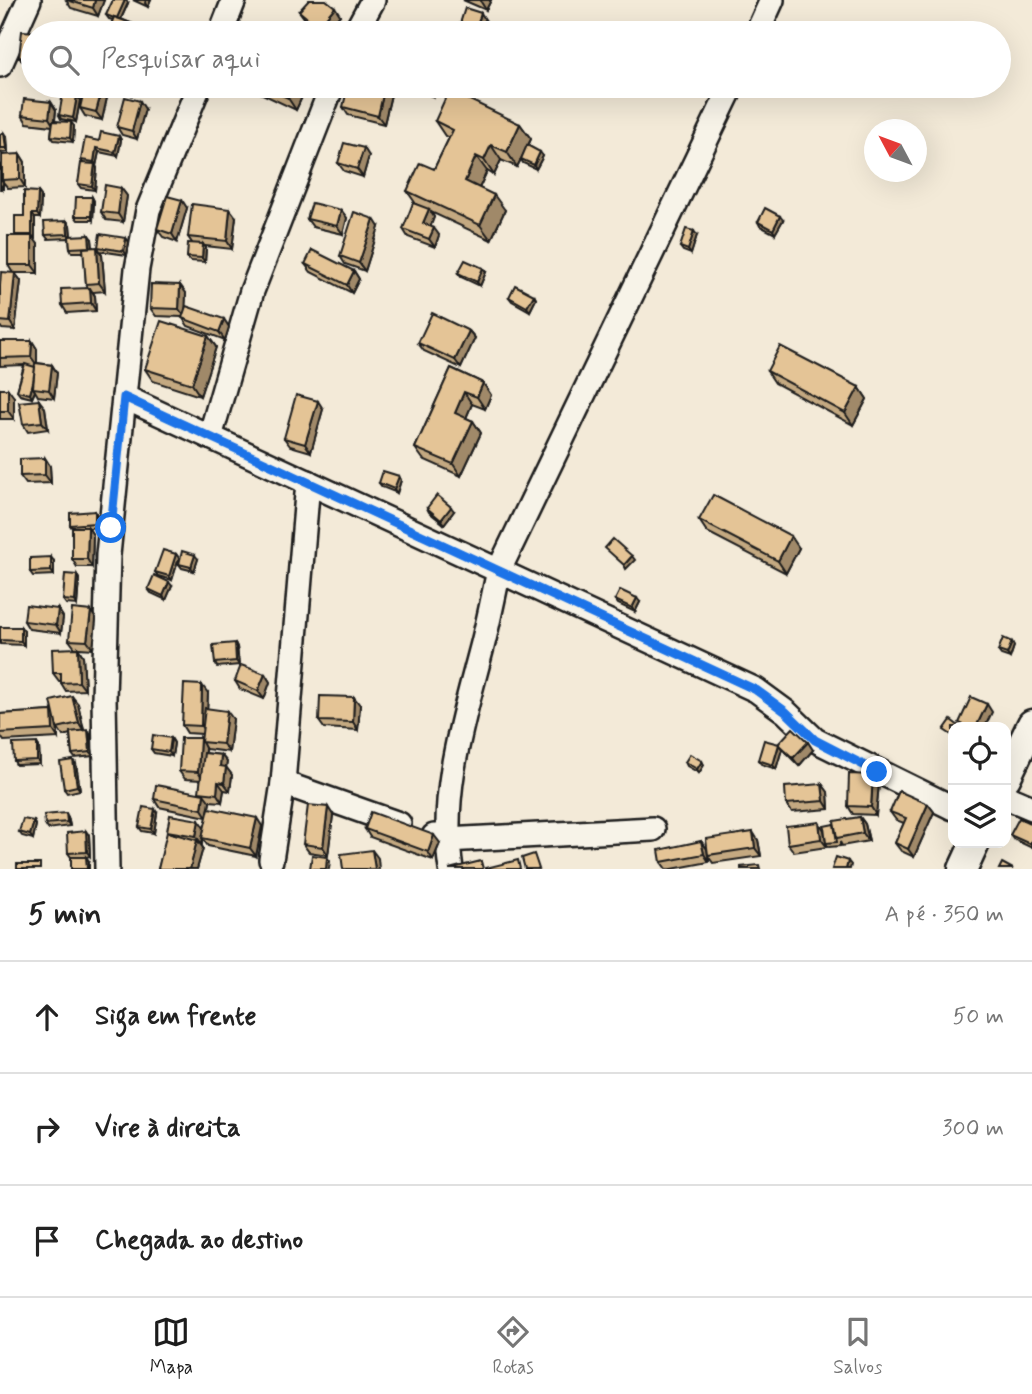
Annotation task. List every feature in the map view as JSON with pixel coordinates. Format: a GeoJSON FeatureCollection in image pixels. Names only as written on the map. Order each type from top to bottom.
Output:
{"type":"FeatureCollection","features":[{"type":"Feature","properties":{"kind":"street"},"geometry":{"type":"LineString","coordinates":[[0,65],[29,0]]}},
{"type":"Feature","properties":{"kind":"street"},"geometry":{"type":"LineString","coordinates":[[226,21],[234,0]]}},
{"type":"Feature","properties":{"kind":"street"},"geometry":{"type":"LineString","coordinates":[[362,21],[373,0]]}},
{"type":"Feature","properties":{"kind":"street"},"geometry":{"type":"LineString","coordinates":[[762,21],[772,0]]}},
{"type":"Feature","properties":{"kind":"street"},"geometry":{"type":"LineString","coordinates":[[107,869],[104,698],[108,555],[137,270],[148,210],[194,98]]}},
{"type":"Feature","properties":{"kind":"street"},"geometry":{"type":"LineString","coordinates":[[210,437],[252,291],[327,98]]}},
{"type":"Feature","properties":{"kind":"street"},"geometry":{"type":"LineString","coordinates":[[451,869],[446,841],[448,803],[462,719],[484,641],[499,570],[726,98]]}},
{"type":"Feature","properties":{"kind":"street"},"geometry":{"type":"LineString","coordinates":[[124,397],[756,690],[786,712],[815,740],[948,806]]}},
{"type":"Feature","properties":{"kind":"street"},"geometry":{"type":"LineString","coordinates":[[271,860],[283,783],[308,482]]}},
{"type":"Feature","properties":{"kind":"street"},"geometry":{"type":"LineString","coordinates":[[1011,768],[1032,724]]}},
{"type":"Feature","properties":{"kind":"street"},"geometry":{"type":"LineString","coordinates":[[283,783],[446,841],[653,829]]}},
{"type":"Feature","properties":{"kind":"street"},"geometry":{"type":"LineString","coordinates":[[1011,799],[1032,808]]}},
{"type":"Feature","properties":{"kind":"street"},"geometry":{"type":"LineString","coordinates":[[963,869],[973,848]]}},
{"type":"Feature","properties":{"kind":"building"},"geometry":{"type":"Polygon","coordinates":[[[67,0],[95,0],[93,8],[67,0]]]}},
{"type":"Feature","properties":{"kind":"building"},"geometry":{"type":"Polygon","coordinates":[[[113,0],[125,0],[117,18],[106,15],[113,0]]]}},
{"type":"Feature","properties":{"kind":"building"},"geometry":{"type":"Polygon","coordinates":[[[309,0],[326,0],[335,7],[323,21],[311,21],[299,11],[309,0]]]}},
{"type":"Feature","properties":{"kind":"building"},"geometry":{"type":"Polygon","coordinates":[[[465,8],[481,13],[479,21],[461,21],[465,8]]]}},
{"type":"Feature","properties":{"kind":"building"},"geometry":{"type":"Polygon","coordinates":[[[62,98],[77,98],[73,118],[59,115],[62,98]]]}},
{"type":"Feature","properties":{"kind":"building"},"geometry":{"type":"Polygon","coordinates":[[[82,98],[100,98],[96,112],[80,108],[82,98]]]}},
{"type":"Feature","properties":{"kind":"building"},"geometry":{"type":"Polygon","coordinates":[[[125,98],[140,101],[132,131],[117,127],[125,98]]]}},
{"type":"Feature","properties":{"kind":"building"},"geometry":{"type":"Polygon","coordinates":[[[345,98],[382,98],[378,116],[343,107],[345,98]]]}},
{"type":"Feature","properties":{"kind":"building"},"geometry":{"type":"Polygon","coordinates":[[[445,98],[466,98],[520,124],[507,152],[491,145],[484,160],[476,156],[465,181],[494,195],[480,225],[407,191],[420,163],[434,169],[453,130],[435,121],[445,98]]]}},
{"type":"Feature","properties":{"kind":"building"},"geometry":{"type":"Polygon","coordinates":[[[24,99],[51,102],[49,118],[22,115],[24,99]]]}},
{"type":"Feature","properties":{"kind":"building"},"geometry":{"type":"Polygon","coordinates":[[[53,121],[71,122],[70,138],[51,136],[53,121]]]}},
{"type":"Feature","properties":{"kind":"building"},"geometry":{"type":"Polygon","coordinates":[[[101,132],[119,136],[115,152],[96,148],[94,162],[81,160],[85,138],[99,141],[101,132]]]}},
{"type":"Feature","properties":{"kind":"building"},"geometry":{"type":"Polygon","coordinates":[[[4,133],[6,148],[0,148],[0,134],[4,133]]]}},
{"type":"Feature","properties":{"kind":"building"},"geometry":{"type":"Polygon","coordinates":[[[344,143],[364,148],[357,169],[338,163],[344,143]]]}},
{"type":"Feature","properties":{"kind":"building"},"geometry":{"type":"Polygon","coordinates":[[[527,145],[540,152],[534,165],[521,159],[527,145]]]}},
{"type":"Feature","properties":{"kind":"building"},"geometry":{"type":"Polygon","coordinates":[[[20,154],[20,179],[2,180],[2,155],[20,154]]]}},
{"type":"Feature","properties":{"kind":"building"},"geometry":{"type":"Polygon","coordinates":[[[81,163],[95,164],[92,186],[78,184],[81,163]]]}},
{"type":"Feature","properties":{"kind":"building"},"geometry":{"type":"Polygon","coordinates":[[[105,185],[121,188],[118,214],[101,212],[105,185]]]}},
{"type":"Feature","properties":{"kind":"building"},"geometry":{"type":"Polygon","coordinates":[[[24,191],[38,192],[37,214],[32,214],[32,235],[15,235],[15,216],[24,216],[24,191]]]}},
{"type":"Feature","properties":{"kind":"building"},"geometry":{"type":"Polygon","coordinates":[[[167,196],[182,200],[172,234],[157,229],[167,196]]]}},
{"type":"Feature","properties":{"kind":"building"},"geometry":{"type":"Polygon","coordinates":[[[76,197],[92,197],[91,216],[75,216],[76,197]]]}},
{"type":"Feature","properties":{"kind":"building"},"geometry":{"type":"Polygon","coordinates":[[[312,203],[341,210],[337,226],[307,219],[312,203]]]}},
{"type":"Feature","properties":{"kind":"building"},"geometry":{"type":"Polygon","coordinates":[[[413,203],[429,209],[423,223],[434,228],[429,239],[403,229],[413,203]]]}},
{"type":"Feature","properties":{"kind":"building"},"geometry":{"type":"Polygon","coordinates":[[[192,204],[230,209],[227,241],[188,237],[192,204]]]}},
{"type":"Feature","properties":{"kind":"building"},"geometry":{"type":"Polygon","coordinates":[[[765,208],[780,216],[773,230],[758,222],[765,208]]]}},
{"type":"Feature","properties":{"kind":"building"},"geometry":{"type":"Polygon","coordinates":[[[354,212],[374,219],[359,263],[340,256],[354,212]]]}},
{"type":"Feature","properties":{"kind":"building"},"geometry":{"type":"Polygon","coordinates":[[[67,221],[68,234],[45,235],[44,222],[67,221]]]}},
{"type":"Feature","properties":{"kind":"building"},"geometry":{"type":"Polygon","coordinates":[[[686,229],[694,231],[688,250],[680,247],[686,229]]]}},
{"type":"Feature","properties":{"kind":"building"},"geometry":{"type":"Polygon","coordinates":[[[100,234],[126,238],[124,251],[98,247],[100,234]]]}},
{"type":"Feature","properties":{"kind":"building"},"geometry":{"type":"Polygon","coordinates":[[[89,235],[90,247],[70,248],[69,236],[89,235]]]}},
{"type":"Feature","properties":{"kind":"building"},"geometry":{"type":"Polygon","coordinates":[[[8,236],[32,236],[32,265],[8,265],[8,236]]]}},
{"type":"Feature","properties":{"kind":"building"},"geometry":{"type":"Polygon","coordinates":[[[188,243],[203,244],[202,258],[187,257],[188,243]]]}},
{"type":"Feature","properties":{"kind":"building"},"geometry":{"type":"Polygon","coordinates":[[[97,247],[99,283],[86,284],[83,248],[97,247]]]}},
{"type":"Feature","properties":{"kind":"building"},"geometry":{"type":"Polygon","coordinates":[[[312,250],[354,271],[347,285],[305,264],[312,250]]]}},
{"type":"Feature","properties":{"kind":"building"},"geometry":{"type":"Polygon","coordinates":[[[465,260],[483,268],[477,282],[458,273],[465,260]]]}},
{"type":"Feature","properties":{"kind":"building"},"geometry":{"type":"Polygon","coordinates":[[[1,272],[15,273],[10,322],[0,321],[1,272]]]}},
{"type":"Feature","properties":{"kind":"building"},"geometry":{"type":"Polygon","coordinates":[[[151,284],[180,285],[179,309],[150,308],[151,284]]]}},
{"type":"Feature","properties":{"kind":"building"},"geometry":{"type":"Polygon","coordinates":[[[515,285],[534,295],[527,307],[509,297],[515,285]]]}},
{"type":"Feature","properties":{"kind":"building"},"geometry":{"type":"Polygon","coordinates":[[[90,288],[91,303],[62,305],[61,289],[90,288]]]}},
{"type":"Feature","properties":{"kind":"building"},"geometry":{"type":"Polygon","coordinates":[[[186,306],[224,319],[219,332],[182,318],[186,306]]]}},
{"type":"Feature","properties":{"kind":"building"},"geometry":{"type":"Polygon","coordinates":[[[432,313],[469,331],[455,360],[418,343],[432,313]]]}},
{"type":"Feature","properties":{"kind":"building"},"geometry":{"type":"Polygon","coordinates":[[[161,321],[208,336],[192,384],[145,369],[161,321]]]}},
{"type":"Feature","properties":{"kind":"building"},"geometry":{"type":"Polygon","coordinates":[[[0,341],[32,341],[31,357],[0,358],[0,341]]]}},
{"type":"Feature","properties":{"kind":"building"},"geometry":{"type":"Polygon","coordinates":[[[780,346],[859,387],[845,413],[767,371],[780,346]]]}},
{"type":"Feature","properties":{"kind":"building"},"geometry":{"type":"Polygon","coordinates":[[[35,363],[52,365],[49,390],[33,388],[35,363]]]}},
{"type":"Feature","properties":{"kind":"building"},"geometry":{"type":"Polygon","coordinates":[[[25,364],[35,367],[30,394],[17,391],[25,364]]]}},
{"type":"Feature","properties":{"kind":"building"},"geometry":{"type":"Polygon","coordinates":[[[451,368],[483,383],[477,397],[464,392],[455,413],[473,421],[453,464],[415,448],[451,368]]]}},
{"type":"Feature","properties":{"kind":"building"},"geometry":{"type":"Polygon","coordinates":[[[0,389],[8,389],[8,411],[0,411],[0,389]]]}},
{"type":"Feature","properties":{"kind":"building"},"geometry":{"type":"Polygon","coordinates":[[[296,395],[318,401],[305,444],[284,438],[296,395]]]}},
{"type":"Feature","properties":{"kind":"building"},"geometry":{"type":"Polygon","coordinates":[[[39,400],[42,422],[23,424],[19,402],[39,400]]]}},
{"type":"Feature","properties":{"kind":"building"},"geometry":{"type":"Polygon","coordinates":[[[45,458],[45,475],[20,476],[20,459],[45,458]]]}},
{"type":"Feature","properties":{"kind":"building"},"geometry":{"type":"Polygon","coordinates":[[[383,471],[399,476],[394,489],[379,483],[383,471]]]}},
{"type":"Feature","properties":{"kind":"building"},"geometry":{"type":"Polygon","coordinates":[[[437,495],[451,507],[441,520],[427,508],[437,495]]]}},
{"type":"Feature","properties":{"kind":"building"},"geometry":{"type":"Polygon","coordinates":[[[713,495],[791,536],[778,561],[699,520],[713,495]]]}},
{"type":"Feature","properties":{"kind":"building"},"geometry":{"type":"Polygon","coordinates":[[[95,511],[95,523],[70,525],[70,513],[95,511]]]}},
{"type":"Feature","properties":{"kind":"building"},"geometry":{"type":"Polygon","coordinates":[[[72,527],[88,527],[87,559],[72,559],[72,527]]]}},
{"type":"Feature","properties":{"kind":"building"},"geometry":{"type":"Polygon","coordinates":[[[613,539],[632,556],[624,565],[605,548],[613,539]]]}},
{"type":"Feature","properties":{"kind":"building"},"geometry":{"type":"Polygon","coordinates":[[[163,550],[176,554],[169,576],[155,572],[163,550]]]}},
{"type":"Feature","properties":{"kind":"building"},"geometry":{"type":"Polygon","coordinates":[[[182,551],[195,555],[191,567],[179,564],[182,551]]]}},
{"type":"Feature","properties":{"kind":"building"},"geometry":{"type":"Polygon","coordinates":[[[51,557],[51,571],[30,572],[30,558],[51,557]]]}},
{"type":"Feature","properties":{"kind":"building"},"geometry":{"type":"Polygon","coordinates":[[[65,574],[77,575],[75,601],[63,600],[65,574]]]}},
{"type":"Feature","properties":{"kind":"building"},"geometry":{"type":"Polygon","coordinates":[[[154,575],[169,582],[163,596],[148,589],[154,575]]]}},
{"type":"Feature","properties":{"kind":"building"},"geometry":{"type":"Polygon","coordinates":[[[620,590],[637,598],[632,608],[615,600],[620,590]]]}},
{"type":"Feature","properties":{"kind":"building"},"geometry":{"type":"Polygon","coordinates":[[[26,605],[58,609],[56,625],[24,621],[26,605]]]}},
{"type":"Feature","properties":{"kind":"building"},"geometry":{"type":"Polygon","coordinates":[[[72,609],[91,611],[87,641],[69,640],[72,609]]]}},
{"type":"Feature","properties":{"kind":"building"},"geometry":{"type":"Polygon","coordinates":[[[0,627],[21,627],[21,641],[0,640],[0,627]]]}},
{"type":"Feature","properties":{"kind":"building"},"geometry":{"type":"Polygon","coordinates":[[[1003,638],[1012,642],[1007,654],[998,651],[1003,638]]]}},
{"type":"Feature","properties":{"kind":"building"},"geometry":{"type":"Polygon","coordinates":[[[235,643],[236,661],[215,663],[213,645],[235,643]]]}},
{"type":"Feature","properties":{"kind":"building"},"geometry":{"type":"Polygon","coordinates":[[[78,648],[79,682],[61,683],[61,673],[53,673],[52,649],[78,648]]]}},
{"type":"Feature","properties":{"kind":"building"},"geometry":{"type":"Polygon","coordinates":[[[241,665],[265,674],[258,691],[235,681],[241,665]]]}},
{"type":"Feature","properties":{"kind":"building"},"geometry":{"type":"Polygon","coordinates":[[[184,684],[202,685],[201,726],[182,725],[184,684]]]}},
{"type":"Feature","properties":{"kind":"building"},"geometry":{"type":"Polygon","coordinates":[[[72,696],[79,723],[57,728],[51,701],[72,696]]]}},
{"type":"Feature","properties":{"kind":"building"},"geometry":{"type":"Polygon","coordinates":[[[320,696],[354,697],[353,722],[319,721],[320,696]]]}},
{"type":"Feature","properties":{"kind":"building"},"geometry":{"type":"Polygon","coordinates":[[[971,697],[987,704],[978,722],[959,722],[971,697]]]}},
{"type":"Feature","properties":{"kind":"building"},"geometry":{"type":"Polygon","coordinates":[[[205,708],[227,711],[223,744],[201,742],[205,708]]]}},
{"type":"Feature","properties":{"kind":"building"},"geometry":{"type":"Polygon","coordinates":[[[52,711],[53,730],[0,733],[0,714],[52,711]]]}},
{"type":"Feature","properties":{"kind":"building"},"geometry":{"type":"Polygon","coordinates":[[[793,728],[808,742],[793,758],[778,744],[793,728]]]}},
{"type":"Feature","properties":{"kind":"building"},"geometry":{"type":"Polygon","coordinates":[[[88,730],[90,752],[72,754],[70,732],[88,730]]]}},
{"type":"Feature","properties":{"kind":"building"},"geometry":{"type":"Polygon","coordinates":[[[153,735],[171,738],[169,752],[151,749],[153,735]]]}},
{"type":"Feature","properties":{"kind":"building"},"geometry":{"type":"Polygon","coordinates":[[[181,738],[200,738],[198,772],[179,771],[181,738]]]}},
{"type":"Feature","properties":{"kind":"building"},"geometry":{"type":"Polygon","coordinates":[[[764,740],[779,744],[773,765],[758,760],[764,740]]]}},
{"type":"Feature","properties":{"kind":"building"},"geometry":{"type":"Polygon","coordinates":[[[37,743],[37,760],[14,761],[13,744],[37,743]]]}},
{"type":"Feature","properties":{"kind":"building"},"geometry":{"type":"Polygon","coordinates":[[[204,753],[221,755],[220,766],[226,767],[224,783],[218,782],[217,794],[199,792],[204,753]]]}},
{"type":"Feature","properties":{"kind":"building"},"geometry":{"type":"Polygon","coordinates":[[[690,754],[702,761],[697,769],[685,762],[690,754]]]}},
{"type":"Feature","properties":{"kind":"building"},"geometry":{"type":"Polygon","coordinates":[[[73,760],[77,786],[64,789],[60,762],[73,760]]]}},
{"type":"Feature","properties":{"kind":"building"},"geometry":{"type":"Polygon","coordinates":[[[849,774],[873,775],[871,807],[848,806],[849,774]]]}},
{"type":"Feature","properties":{"kind":"building"},"geometry":{"type":"Polygon","coordinates":[[[822,784],[824,801],[786,804],[785,787],[822,784]]]}},
{"type":"Feature","properties":{"kind":"building"},"geometry":{"type":"Polygon","coordinates":[[[156,785],[204,794],[202,809],[154,799],[156,785]]]}},
{"type":"Feature","properties":{"kind":"building"},"geometry":{"type":"Polygon","coordinates":[[[899,791],[928,804],[908,849],[895,843],[906,818],[890,812],[899,791]]]}},
{"type":"Feature","properties":{"kind":"building"},"geometry":{"type":"Polygon","coordinates":[[[308,805],[328,807],[323,847],[303,844],[308,805]]]}},
{"type":"Feature","properties":{"kind":"building"},"geometry":{"type":"Polygon","coordinates":[[[143,807],[155,809],[151,829],[139,827],[143,807]]]}},
{"type":"Feature","properties":{"kind":"building"},"geometry":{"type":"Polygon","coordinates":[[[209,808],[257,818],[250,848],[202,838],[209,808]]]}},
{"type":"Feature","properties":{"kind":"building"},"geometry":{"type":"Polygon","coordinates":[[[371,812],[434,835],[428,852],[365,829],[371,812]]]}},
{"type":"Feature","properties":{"kind":"building"},"geometry":{"type":"Polygon","coordinates":[[[66,813],[67,822],[45,824],[44,815],[66,813]]]}},
{"type":"Feature","properties":{"kind":"building"},"geometry":{"type":"Polygon","coordinates":[[[170,815],[199,820],[196,836],[167,831],[170,815]]]}},
{"type":"Feature","properties":{"kind":"building"},"geometry":{"type":"Polygon","coordinates":[[[860,817],[863,833],[837,838],[834,821],[860,817]]]}},
{"type":"Feature","properties":{"kind":"building"},"geometry":{"type":"Polygon","coordinates":[[[1019,818],[1032,824],[1030,844],[1011,833],[1019,818]]]}},
{"type":"Feature","properties":{"kind":"building"},"geometry":{"type":"Polygon","coordinates":[[[23,819],[34,821],[30,835],[19,832],[23,819]]]}},
{"type":"Feature","properties":{"kind":"building"},"geometry":{"type":"Polygon","coordinates":[[[819,822],[821,839],[788,844],[786,826],[819,822]]]}},
{"type":"Feature","properties":{"kind":"building"},"geometry":{"type":"Polygon","coordinates":[[[834,824],[837,842],[826,843],[824,826],[834,824]]]}},
{"type":"Feature","properties":{"kind":"building"},"geometry":{"type":"Polygon","coordinates":[[[86,831],[87,852],[68,853],[67,833],[86,831]]]}},
{"type":"Feature","properties":{"kind":"building"},"geometry":{"type":"Polygon","coordinates":[[[167,832],[197,840],[190,869],[158,869],[167,832]]]}},
{"type":"Feature","properties":{"kind":"building"},"geometry":{"type":"Polygon","coordinates":[[[753,832],[755,848],[708,855],[706,839],[753,832]]]}},
{"type":"Feature","properties":{"kind":"building"},"geometry":{"type":"Polygon","coordinates":[[[701,841],[704,854],[661,862],[659,850],[701,841]]]}},
{"type":"Feature","properties":{"kind":"building"},"geometry":{"type":"Polygon","coordinates":[[[372,850],[375,869],[343,869],[341,854],[372,850]]]}},
{"type":"Feature","properties":{"kind":"building"},"geometry":{"type":"Polygon","coordinates":[[[534,854],[539,869],[525,869],[522,858],[534,854]]]}},
{"type":"Feature","properties":{"kind":"building"},"geometry":{"type":"Polygon","coordinates":[[[312,855],[327,857],[326,869],[310,869],[312,855]]]}},
{"type":"Feature","properties":{"kind":"building"},"geometry":{"type":"Polygon","coordinates":[[[71,857],[86,857],[87,869],[71,869],[71,857]]]}},
{"type":"Feature","properties":{"kind":"building"},"geometry":{"type":"Polygon","coordinates":[[[836,857],[848,861],[846,869],[832,869],[836,857]]]}},
{"type":"Feature","properties":{"kind":"building"},"geometry":{"type":"Polygon","coordinates":[[[518,860],[520,869],[486,869],[486,868],[518,860]]]}},
{"type":"Feature","properties":{"kind":"building"},"geometry":{"type":"Polygon","coordinates":[[[481,861],[483,869],[449,869],[481,861]]]}},
{"type":"Feature","properties":{"kind":"building"},"geometry":{"type":"Polygon","coordinates":[[[1002,863],[1013,869],[999,869],[1002,863]]]}},
{"type":"Feature","properties":{"kind":"building"},"geometry":{"type":"Polygon","coordinates":[[[17,864],[40,864],[40,869],[17,869],[17,864]]]}},
{"type":"Feature","properties":{"kind":"building"},"geometry":{"type":"Polygon","coordinates":[[[759,865],[760,869],[741,869],[741,867],[759,865]]]}},
{"type":"Feature","properties":{"kind":"route"},"geometry":{"type":"LineString","coordinates":[[111,528],[124,397],[756,690],[786,712],[815,740],[877,772]]}}]}
